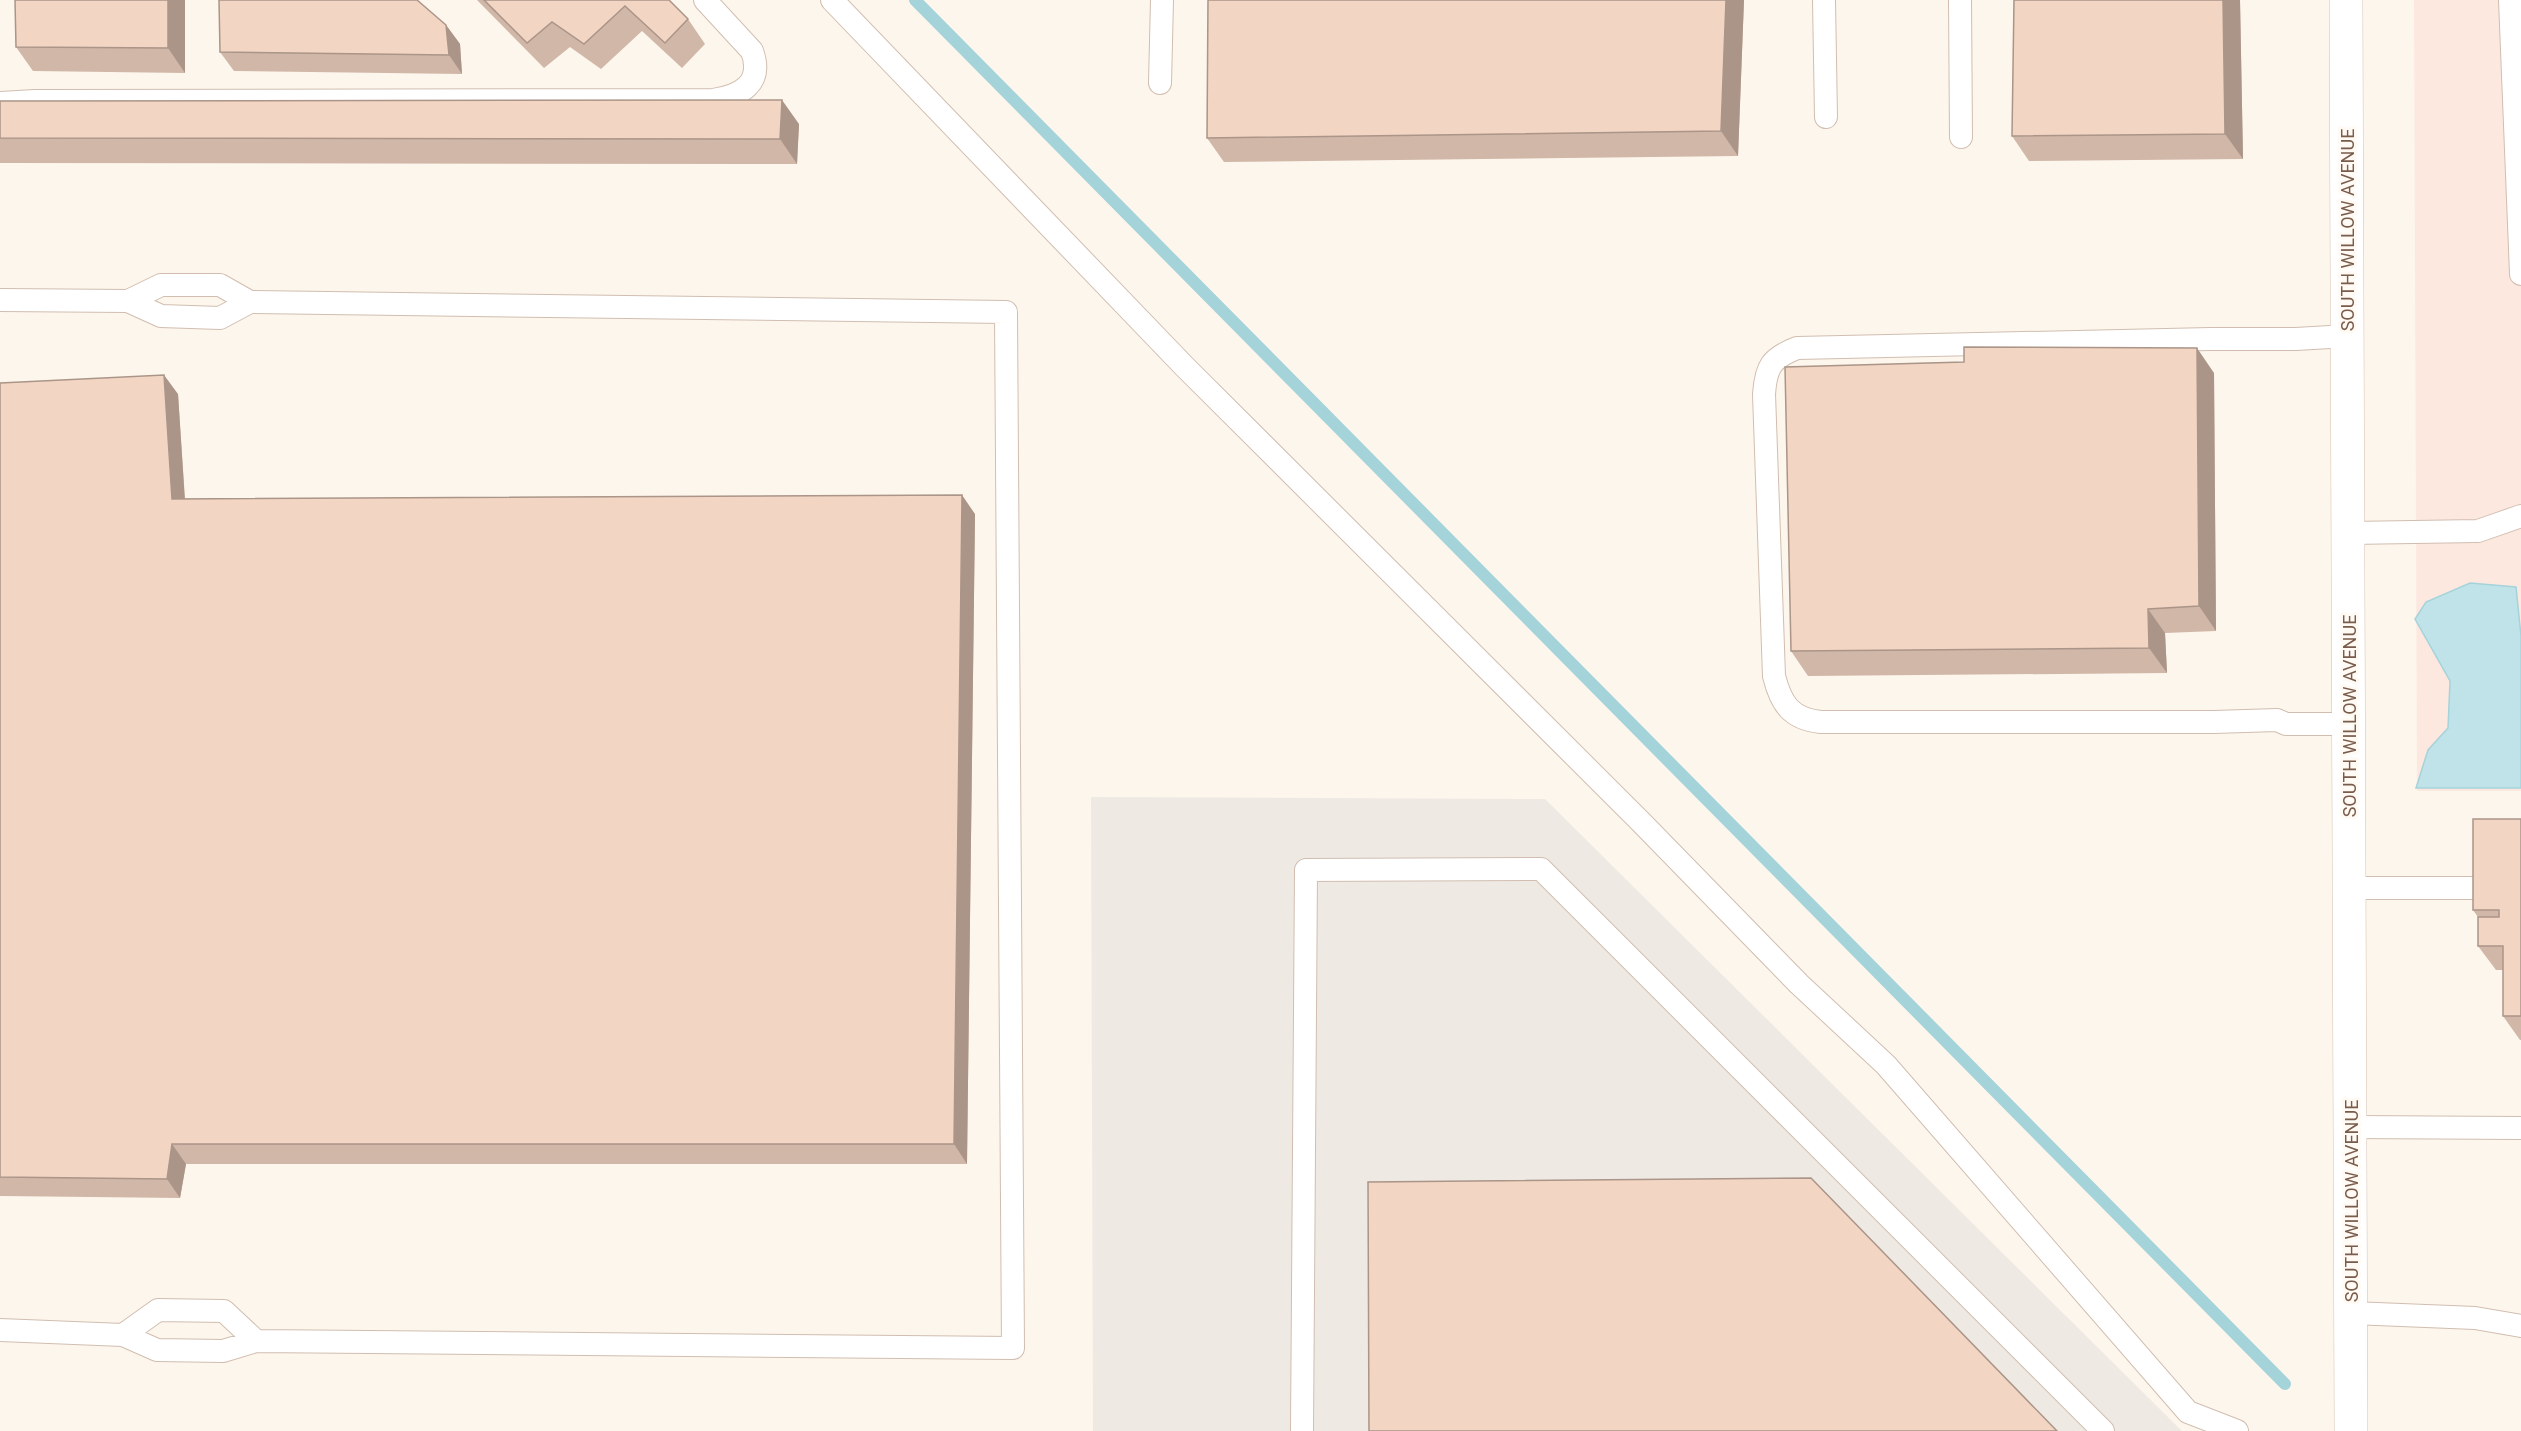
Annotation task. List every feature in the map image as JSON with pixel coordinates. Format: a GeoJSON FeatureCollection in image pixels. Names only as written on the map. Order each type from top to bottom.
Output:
{"type":"FeatureCollection","features":[{"type":"Feature","properties":{"kind":"street","name":"SOUTH WILLOW AVENUE"},"geometry":{"type":"LineString","coordinates":[[2346,0],[2351,1431]]}},
{"type":"Feature","properties":{"kind":"lane"},"geometry":{"type":"LineString","coordinates":[[0,103],[35,100],[713,100],[729,98],[741,93],[751,82],[756,62],[752,51],[705,0]]}},
{"type":"Feature","properties":{"kind":"lane"},"geometry":{"type":"LineString","coordinates":[[832,0],[1184,366],[1640,821],[1799,984],[1886,1065],[2188,1412],[2237,1431]]}},
{"type":"Feature","properties":{"kind":"lane"},"geometry":{"type":"LineString","coordinates":[[1160,82],[1162,0]]}},
{"type":"Feature","properties":{"kind":"lane"},"geometry":{"type":"LineString","coordinates":[[1824,0],[1826,117]]}},
{"type":"Feature","properties":{"kind":"lane"},"geometry":{"type":"LineString","coordinates":[[1960,0],[1961,136]]}},
{"type":"Feature","properties":{"kind":"lane"},"geometry":{"type":"LineString","coordinates":[[2510,0],[2521,274]]}},
{"type":"Feature","properties":{"kind":"lane"},"geometry":{"type":"LineString","coordinates":[[0,1330],[123,1335],[157,1350],[223,1351],[256,1341],[1013,1348],[1006,312],[250,302],[220,285],[161,285],[128,301]]}},
{"type":"Feature","properties":{"kind":"lane"},"geometry":{"type":"LineString","coordinates":[[0,300],[128,301],[161,316],[220,318],[250,302]]}},
{"type":"Feature","properties":{"kind":"lane"},"geometry":{"type":"LineString","coordinates":[[2348,336],[2296,339],[1797,348],[1778,357],[1771,365],[1766,378],[1764,394],[1773,676],[1784,702],[1793,713],[1806,720],[1821,722],[2277,720],[2286,724],[2349,724]]}},
{"type":"Feature","properties":{"kind":"lane"},"geometry":{"type":"LineString","coordinates":[[2349,533],[2478,531],[2521,516]]}},
{"type":"Feature","properties":{"kind":"lane"},"geometry":{"type":"LineString","coordinates":[[1302,1431],[1306,870],[1517,869],[1541,869],[2103,1431]]}},
{"type":"Feature","properties":{"kind":"lane"},"geometry":{"type":"LineString","coordinates":[[2350,888],[2490,888]]}},
{"type":"Feature","properties":{"kind":"lane"},"geometry":{"type":"LineString","coordinates":[[2350,1127],[2521,1128]]}},
{"type":"Feature","properties":{"kind":"lane"},"geometry":{"type":"LineString","coordinates":[[123,1335],[158,1310],[189,1309],[225,1311],[256,1341]]}},
{"type":"Feature","properties":{"kind":"lane"},"geometry":{"type":"LineString","coordinates":[[2352,1313],[2475,1318],[2521,1326]]}},
{"type":"Feature","properties":{"kind":"shaded area"},"geometry":{"type":"Polygon","coordinates":[[[2414,0],[2521,0],[2521,791],[2417,791],[2414,0]]]}},
{"type":"Feature","properties":{"kind":"shaded area"},"geometry":{"type":"Polygon","coordinates":[[[1091,797],[1545,799],[2182,1431],[1093,1431],[1091,797]]]}},
{"type":"Feature","properties":{"kind":"water"},"geometry":{"type":"Polygon","coordinates":[[[2470,583],[2516,587],[2521,636],[2521,788],[2416,788],[2428,750],[2448,728],[2450,681],[2415,619],[2426,602],[2470,583]]]}},
{"type":"Feature","properties":{"kind":"building"},"geometry":{"type":"Polygon","coordinates":[[[15,0],[168,0],[168,48],[16,47],[15,0]]]}},
{"type":"Feature","properties":{"kind":"building"},"geometry":{"type":"Polygon","coordinates":[[[219,0],[417,0],[446,25],[449,55],[220,52],[219,0]]]}},
{"type":"Feature","properties":{"kind":"building"},"geometry":{"type":"Polygon","coordinates":[[[484,0],[669,0],[688,19],[665,43],[625,6],[584,44],[552,22],[527,43],[484,0]]]}},
{"type":"Feature","properties":{"kind":"building"},"geometry":{"type":"Polygon","coordinates":[[[1208,0],[1726,0],[1721,131],[1207,138],[1208,0]]]}},
{"type":"Feature","properties":{"kind":"building"},"geometry":{"type":"Polygon","coordinates":[[[2014,0],[2223,0],[2225,134],[2012,136],[2014,0]]]}},
{"type":"Feature","properties":{"kind":"building"},"geometry":{"type":"Polygon","coordinates":[[[782,100],[780,139],[0,138],[0,101],[782,100]]]}},
{"type":"Feature","properties":{"kind":"building"},"geometry":{"type":"Polygon","coordinates":[[[1964,347],[2197,348],[2199,606],[2148,609],[2149,648],[1791,651],[1785,367],[1964,362],[1964,347]]]}},
{"type":"Feature","properties":{"kind":"building"},"geometry":{"type":"Polygon","coordinates":[[[164,375],[172,499],[962,495],[954,1144],[172,1144],[167,1179],[0,1177],[0,383],[164,375]]]}},
{"type":"Feature","properties":{"kind":"building"},"geometry":{"type":"Polygon","coordinates":[[[2473,819],[2521,819],[2521,1016],[2503,1016],[2503,946],[2478,946],[2478,917],[2499,917],[2499,910],[2473,910],[2473,819]]]}},
{"type":"Feature","properties":{"kind":"building"},"geometry":{"type":"Polygon","coordinates":[[[1811,1178],[2057,1431],[1369,1431],[1368,1182],[1811,1178]]]}},
{"type":"Feature","properties":{"kind":"waterway"},"geometry":{"type":"LineString","coordinates":[[915,0],[2285,1384]]}}]}
